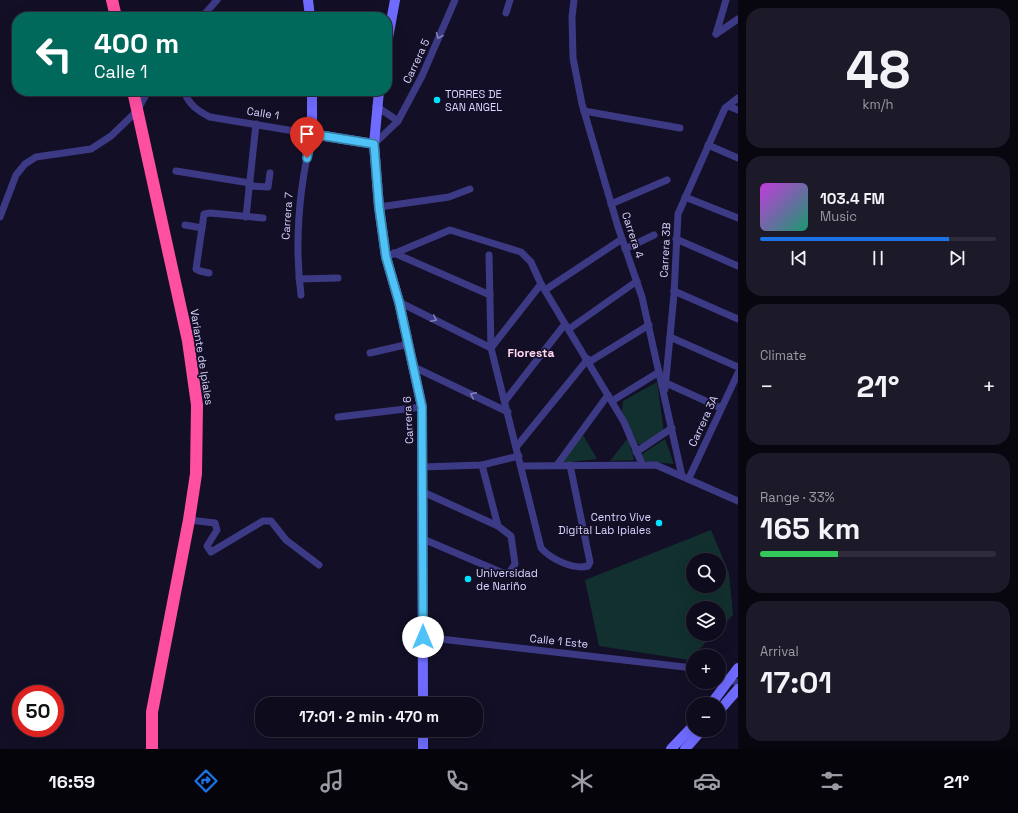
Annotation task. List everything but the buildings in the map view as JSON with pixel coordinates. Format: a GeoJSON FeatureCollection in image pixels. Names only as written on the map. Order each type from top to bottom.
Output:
{"type":"FeatureCollection","features":[{"type":"Feature","properties":{"kind":"highway"},"geometry":{"type":"LineString","coordinates":[[112,0],[115,12]]}},
{"type":"Feature","properties":{"kind":"highway","name":"Variante de Ipiales"},"geometry":{"type":"LineString","coordinates":[[134,96],[187,333],[197,405],[196,474],[189,520],[152,712],[152,749]]}},
{"type":"Feature","properties":{"kind":"main road"},"geometry":{"type":"LineString","coordinates":[[308,0],[309,12]]}},
{"type":"Feature","properties":{"kind":"main road"},"geometry":{"type":"LineString","coordinates":[[392,16],[395,0]]}},
{"type":"Feature","properties":{"kind":"main road","name":"Carrera 7"},"geometry":{"type":"LineString","coordinates":[[312,96],[312,134]]}},
{"type":"Feature","properties":{"kind":"main road","name":"Carrera 6"},"geometry":{"type":"LineString","coordinates":[[378,96],[374,144],[379,207],[422,407],[423,697]]}},
{"type":"Feature","properties":{"kind":"main road","name":"Calle 1"},"geometry":{"type":"LineString","coordinates":[[312,134],[374,144]]}},
{"type":"Feature","properties":{"kind":"main road"},"geometry":{"type":"LineString","coordinates":[[718,697],[734,681],[738,668]]}},
{"type":"Feature","properties":{"kind":"main road"},"geometry":{"type":"LineString","coordinates":[[726,703],[738,689]]}},
{"type":"Feature","properties":{"kind":"main road"},"geometry":{"type":"LineString","coordinates":[[671,749],[686,733]]}},
{"type":"Feature","properties":{"kind":"main road"},"geometry":{"type":"LineString","coordinates":[[423,737],[423,749]]}},
{"type":"Feature","properties":{"kind":"main road"},"geometry":{"type":"LineString","coordinates":[[685,749],[696,737]]}},
{"type":"Feature","properties":{"kind":"street"},"geometry":{"type":"LineString","coordinates":[[206,12],[217,0]]}},
{"type":"Feature","properties":{"kind":"street","name":"Carrera 5"},"geometry":{"type":"LineString","coordinates":[[374,144],[398,120],[422,76],[455,0]]}},
{"type":"Feature","properties":{"kind":"street"},"geometry":{"type":"LineString","coordinates":[[506,13],[510,0]]}},
{"type":"Feature","properties":{"kind":"street","name":"Carrera 4"},"geometry":{"type":"LineString","coordinates":[[574,0],[572,16],[573,58],[584,111],[649,325],[672,428],[686,477]]}},
{"type":"Feature","properties":{"kind":"street"},"geometry":{"type":"LineString","coordinates":[[726,0],[716,34],[738,19]]}},
{"type":"Feature","properties":{"kind":"street"},"geometry":{"type":"LineString","coordinates":[[0,217],[16,175],[25,164],[36,157],[91,150],[111,136],[137,110],[145,96]]}},
{"type":"Feature","properties":{"kind":"street","name":"Calle 1"},"geometry":{"type":"LineString","coordinates":[[185,96],[196,110],[210,117],[312,134]]}},
{"type":"Feature","properties":{"kind":"street","name":"Carrera 3B"},"geometry":{"type":"LineString","coordinates":[[665,395],[674,291],[678,214],[725,108],[738,98]]}},
{"type":"Feature","properties":{"kind":"street"},"geometry":{"type":"LineString","coordinates":[[376,106],[398,120]]}},
{"type":"Feature","properties":{"kind":"street"},"geometry":{"type":"LineString","coordinates":[[728,106],[738,110]]}},
{"type":"Feature","properties":{"kind":"street"},"geometry":{"type":"LineString","coordinates":[[584,111],[680,128]]}},
{"type":"Feature","properties":{"kind":"street"},"geometry":{"type":"LineString","coordinates":[[246,217],[256,124]]}},
{"type":"Feature","properties":{"kind":"street","name":"Carrera 7"},"geometry":{"type":"LineString","coordinates":[[301,295],[297,242],[299,206],[304,169],[312,134]]}},
{"type":"Feature","properties":{"kind":"street"},"geometry":{"type":"LineString","coordinates":[[708,145],[738,158]]}},
{"type":"Feature","properties":{"kind":"street"},"geometry":{"type":"LineString","coordinates":[[176,171],[249,185],[268,187],[270,173]]}},
{"type":"Feature","properties":{"kind":"street"},"geometry":{"type":"LineString","coordinates":[[611,204],[667,180]]}},
{"type":"Feature","properties":{"kind":"street"},"geometry":{"type":"LineString","coordinates":[[379,207],[449,197],[470,189]]}},
{"type":"Feature","properties":{"kind":"street"},"geometry":{"type":"LineString","coordinates":[[685,197],[738,218]]}},
{"type":"Feature","properties":{"kind":"street"},"geometry":{"type":"LineString","coordinates":[[209,273],[200,271],[196,268],[202,228],[206,213],[263,218]]}},
{"type":"Feature","properties":{"kind":"street"},"geometry":{"type":"LineString","coordinates":[[185,225],[202,228]]}},
{"type":"Feature","properties":{"kind":"street"},"geometry":{"type":"LineString","coordinates":[[390,255],[443,232],[457,231],[521,252],[531,262],[543,287],[589,361],[624,422],[642,464]]}},
{"type":"Feature","properties":{"kind":"street"},"geometry":{"type":"LineString","coordinates":[[625,249],[654,235]]}},
{"type":"Feature","properties":{"kind":"street"},"geometry":{"type":"LineString","coordinates":[[492,348],[543,287],[622,239]]}},
{"type":"Feature","properties":{"kind":"street"},"geometry":{"type":"LineString","coordinates":[[676,239],[738,266]]}},
{"type":"Feature","properties":{"kind":"street"},"geometry":{"type":"LineString","coordinates":[[390,255],[490,295]]}},
{"type":"Feature","properties":{"kind":"street"},"geometry":{"type":"LineString","coordinates":[[489,255],[492,348],[541,548],[546,554],[572,566],[581,568],[588,566],[590,562],[570,465]]}},
{"type":"Feature","properties":{"kind":"street"},"geometry":{"type":"LineString","coordinates":[[299,279],[338,278]]}},
{"type":"Feature","properties":{"kind":"street"},"geometry":{"type":"LineString","coordinates":[[505,401],[567,326],[637,282]]}},
{"type":"Feature","properties":{"kind":"street"},"geometry":{"type":"LineString","coordinates":[[674,291],[738,319]]}},
{"type":"Feature","properties":{"kind":"street"},"geometry":{"type":"LineString","coordinates":[[399,302],[492,348]]}},
{"type":"Feature","properties":{"kind":"street"},"geometry":{"type":"LineString","coordinates":[[516,446],[589,361],[649,325]]}},
{"type":"Feature","properties":{"kind":"street"},"geometry":{"type":"LineString","coordinates":[[670,337],[738,367]]}},
{"type":"Feature","properties":{"kind":"street"},"geometry":{"type":"LineString","coordinates":[[370,353],[408,344]]}},
{"type":"Feature","properties":{"kind":"street"},"geometry":{"type":"LineString","coordinates":[[414,367],[508,412]]}},
{"type":"Feature","properties":{"kind":"street"},"geometry":{"type":"LineString","coordinates":[[557,465],[610,398],[659,372]]}},
{"type":"Feature","properties":{"kind":"street","name":"Carrera 3A"},"geometry":{"type":"LineString","coordinates":[[686,477],[722,408],[738,373]]}},
{"type":"Feature","properties":{"kind":"street"},"geometry":{"type":"LineString","coordinates":[[666,383],[722,408]]}},
{"type":"Feature","properties":{"kind":"street"},"geometry":{"type":"LineString","coordinates":[[338,417],[422,407]]}},
{"type":"Feature","properties":{"kind":"street"},"geometry":{"type":"LineString","coordinates":[[636,452],[672,428]]}},
{"type":"Feature","properties":{"kind":"street"},"geometry":{"type":"LineString","coordinates":[[423,467],[482,465],[519,456]]}},
{"type":"Feature","properties":{"kind":"street"},"geometry":{"type":"LineString","coordinates":[[482,465],[498,526]]}},
{"type":"Feature","properties":{"kind":"street"},"geometry":{"type":"LineString","coordinates":[[522,466],[656,465],[738,501]]}},
{"type":"Feature","properties":{"kind":"street"},"geometry":{"type":"LineString","coordinates":[[423,492],[498,526],[511,536],[515,564],[509,573],[503,573],[423,539]]}},
{"type":"Feature","properties":{"kind":"street"},"geometry":{"type":"LineString","coordinates":[[189,520],[215,523],[217,530],[207,546],[211,552],[263,520],[271,521],[286,540],[319,566]]}},
{"type":"Feature","properties":{"kind":"street","name":"Calle 1 Este"},"geometry":{"type":"LineString","coordinates":[[423,637],[686,667]]}},
{"type":"Feature","properties":{"kind":"green space"},"geometry":{"type":"Polygon","coordinates":[[[657,382],[664,432],[643,445],[638,444],[622,412],[623,401],[657,382]]]}},
{"type":"Feature","properties":{"kind":"green space"},"geometry":{"type":"Polygon","coordinates":[[[583,435],[597,459],[562,463],[583,435]]]}},
{"type":"Feature","properties":{"kind":"green space"},"geometry":{"type":"Polygon","coordinates":[[[628,438],[634,460],[610,461],[628,438]]]}},
{"type":"Feature","properties":{"kind":"green space"},"geometry":{"type":"Polygon","coordinates":[[[665,439],[674,464],[642,461],[642,454],[665,439]]]}},
{"type":"Feature","properties":{"kind":"green space"},"geometry":{"type":"Polygon","coordinates":[[[711,530],[721,553],[686,553],[686,593],[726,593],[726,566],[729,573],[733,615],[726,622],[726,601],[686,601],[686,641],[707,641],[700,649],[686,649],[686,660],[599,646],[585,580],[711,530]]]}},
{"type":"Feature","properties":{"kind":"place","name":"TORRES DE SAN ANGEL"},"geometry":{"type":"Point","coordinates":[437,100]}},
{"type":"Feature","properties":{"kind":"place","name":"Centro Vive Digital Lab Ipiales"},"geometry":{"type":"Point","coordinates":[659,523]}},
{"type":"Feature","properties":{"kind":"place","name":"Universidad de Nariño"},"geometry":{"type":"Point","coordinates":[468,579]}},
{"type":"Feature","properties":{"kind":"district","name":"Floresta"},"geometry":{"type":"Point","coordinates":[531,353]}},
{"type":"Feature","properties":{"kind":"route"},"geometry":{"type":"LineString","coordinates":[[307,158],[312,134],[374,144],[379,207],[386,257],[399,302],[422,407],[423,637]]}}]}
